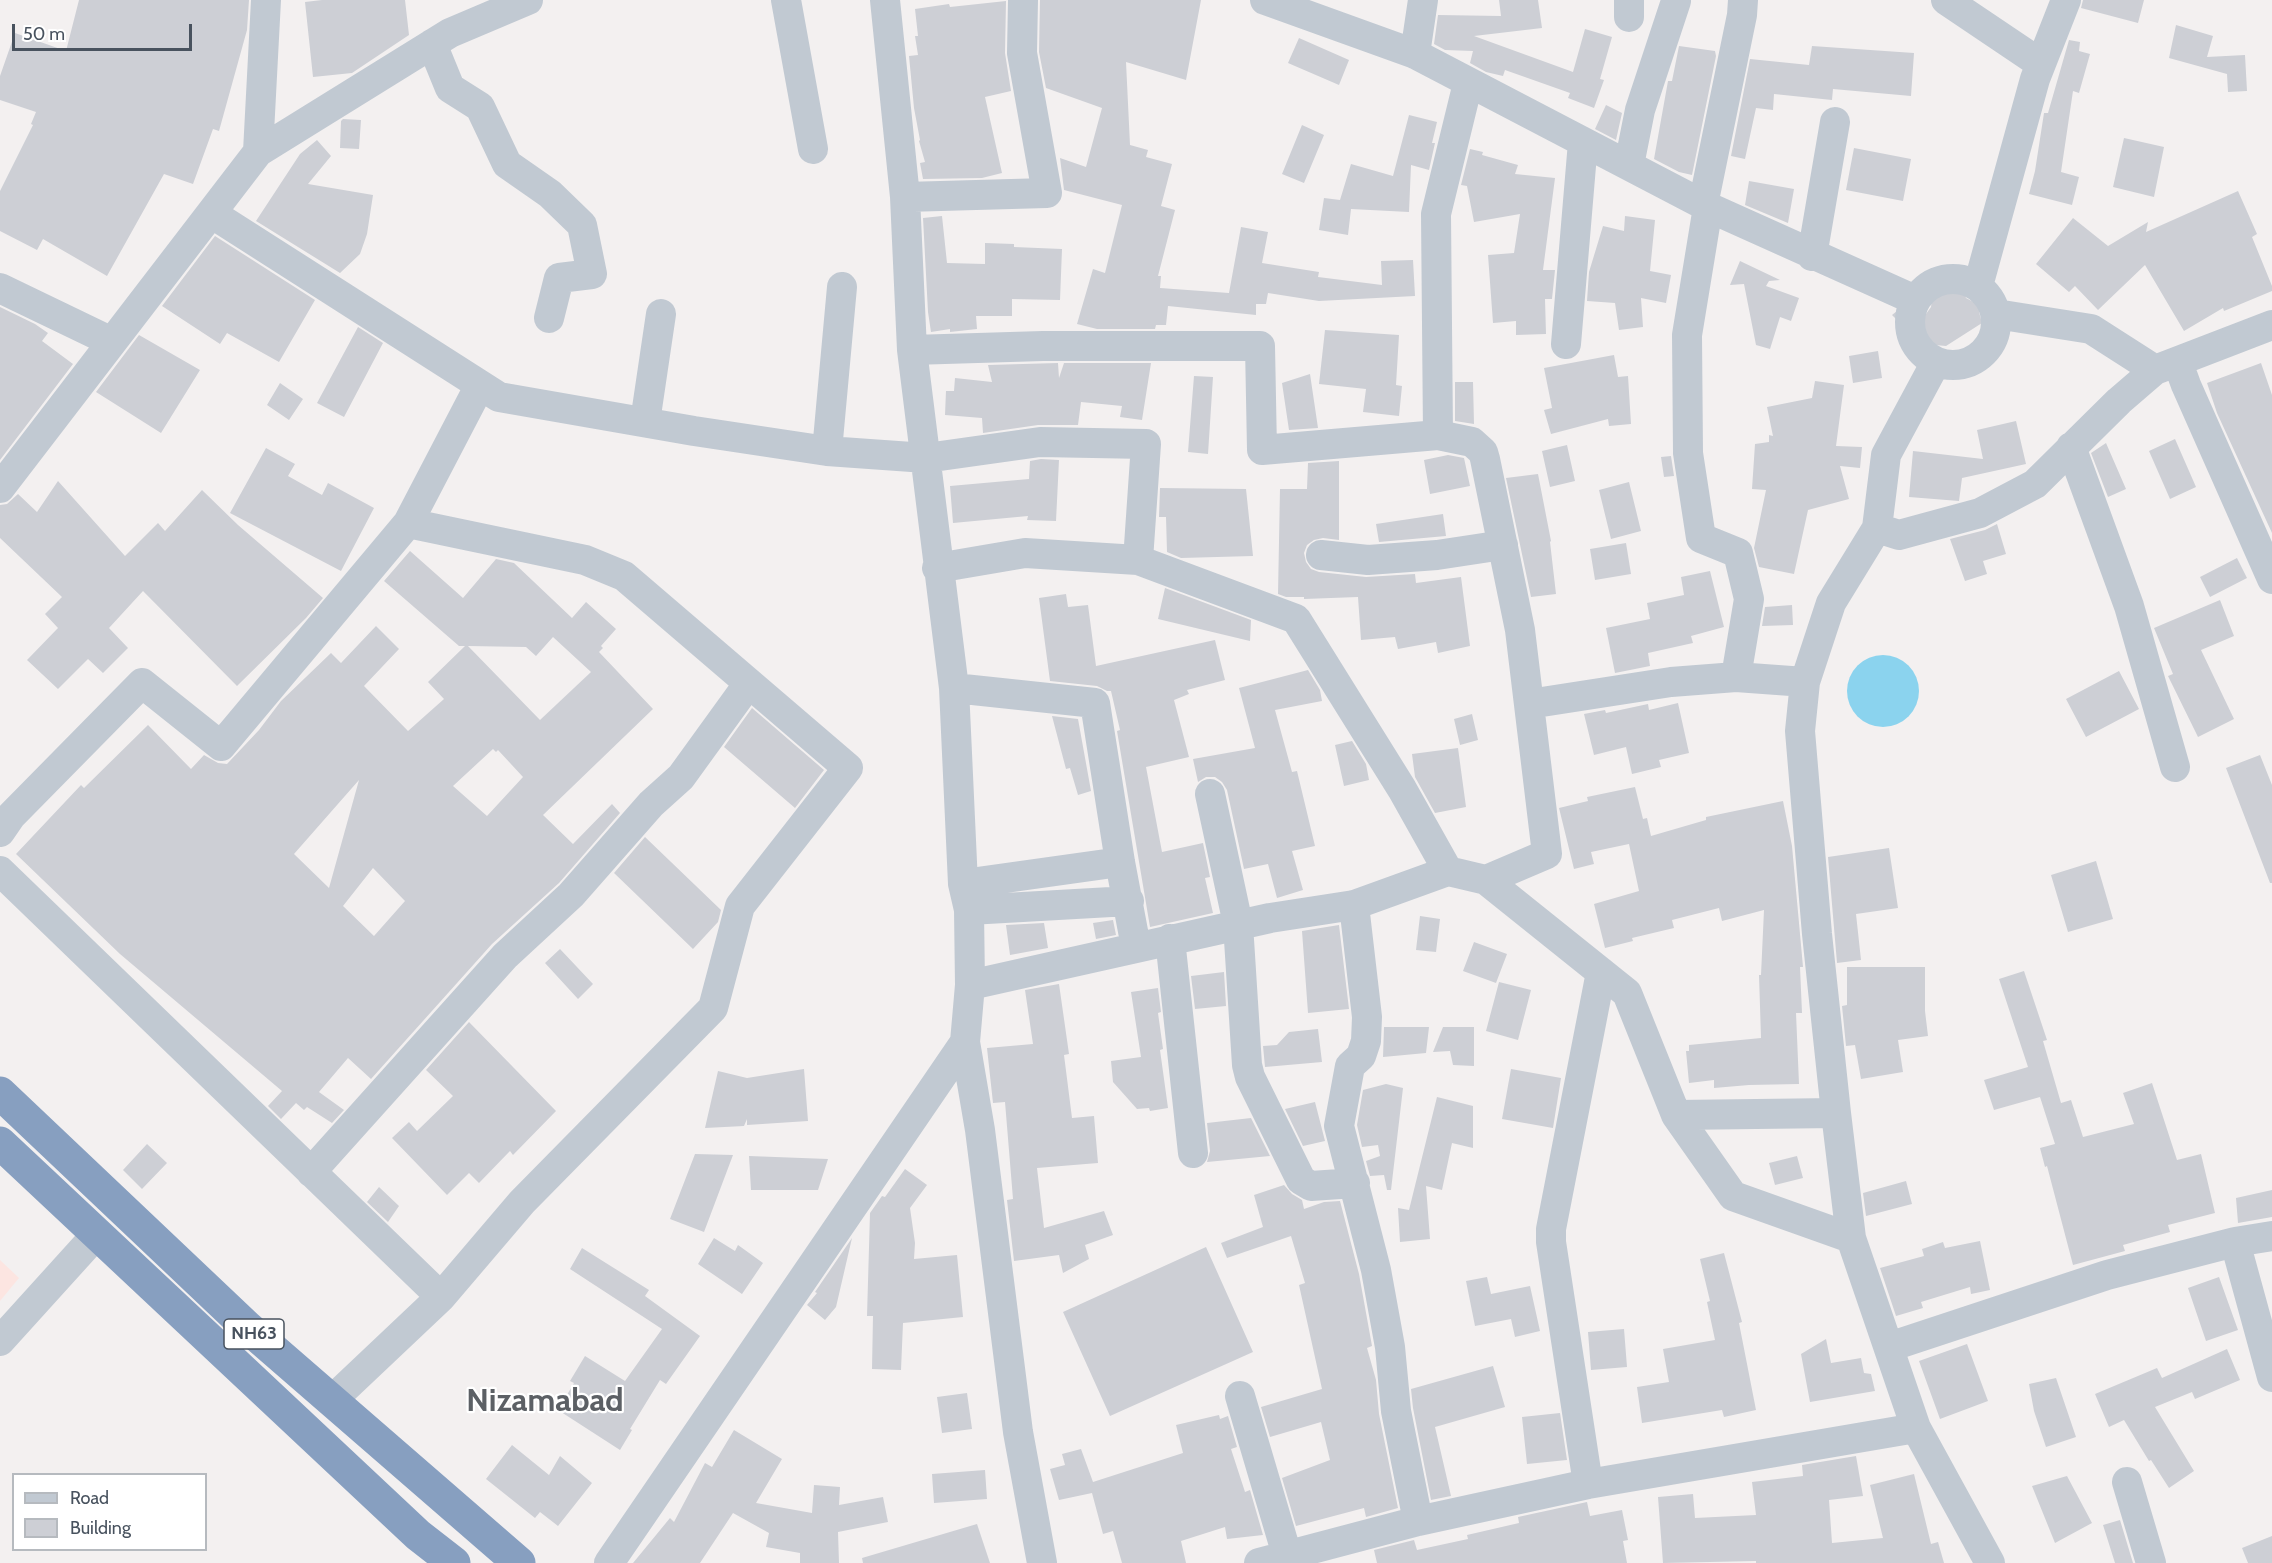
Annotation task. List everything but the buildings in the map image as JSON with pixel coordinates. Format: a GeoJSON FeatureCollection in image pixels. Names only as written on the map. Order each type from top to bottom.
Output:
{"type":"FeatureCollection","features":[{"type":"Feature","properties":{"kind":"highway","name":"NH63"},"geometry":{"type":"LineString","coordinates":[[0,1093],[247,1327],[519,1563]]}},
{"type":"Feature","properties":{"kind":"highway","name":"NH63"},"geometry":{"type":"LineString","coordinates":[[0,1143],[418,1535],[454,1563]]}},
{"type":"Feature","properties":{"kind":"street"},"geometry":{"type":"LineString","coordinates":[[258,152],[266,0]]}},
{"type":"Feature","properties":{"kind":"street"},"geometry":{"type":"LineString","coordinates":[[786,0],[813,149]]}},
{"type":"Feature","properties":{"kind":"street"},"geometry":{"type":"LineString","coordinates":[[885,0],[905,197],[912,350],[937,568],[954,688],[970,985],[965,1042],[980,1130],[1018,1432],[1042,1563]]}},
{"type":"Feature","properties":{"kind":"street"},"geometry":{"type":"LineString","coordinates":[[905,197],[1047,193],[1022,53],[1023,0]]}},
{"type":"Feature","properties":{"kind":"street"},"geometry":{"type":"LineString","coordinates":[[1265,0],[1415,54],[1705,206],[1812,256],[1915,300]]}},
{"type":"Feature","properties":{"kind":"street"},"geometry":{"type":"LineString","coordinates":[[1415,54],[1423,0]]}},
{"type":"Feature","properties":{"kind":"street"},"geometry":{"type":"LineString","coordinates":[[1736,677],[1749,599],[1738,553],[1701,538],[1688,453],[1687,335],[1705,206],[1743,0]]}},
{"type":"Feature","properties":{"kind":"street"},"geometry":{"type":"LineString","coordinates":[[1946,0],[2041,64]]}},
{"type":"Feature","properties":{"kind":"street"},"geometry":{"type":"LineString","coordinates":[[1978,286],[2035,79],[2066,0]]}},
{"type":"Feature","properties":{"kind":"street"},"geometry":{"type":"LineString","coordinates":[[1629,165],[1640,110],[1676,1]]}},
{"type":"Feature","properties":{"kind":"street"},"geometry":{"type":"LineString","coordinates":[[0,488],[258,152],[450,33],[510,3]]}},
{"type":"Feature","properties":{"kind":"street"},"geometry":{"type":"LineString","coordinates":[[432,44],[450,88],[480,107],[507,164],[550,194],[582,225],[592,273],[559,278],[549,318]]}},
{"type":"Feature","properties":{"kind":"street"},"geometry":{"type":"LineString","coordinates":[[1438,435],[1436,214],[1468,83]]}},
{"type":"Feature","properties":{"kind":"street"},"geometry":{"type":"LineString","coordinates":[[1812,256],[1835,122]]}},
{"type":"Feature","properties":{"kind":"street"},"geometry":{"type":"LineString","coordinates":[[1566,344],[1583,142]]}},
{"type":"Feature","properties":{"kind":"street"},"geometry":{"type":"LineString","coordinates":[[211,213],[499,397],[827,450],[926,458],[1040,442],[1146,444],[1138,560]]}},
{"type":"Feature","properties":{"kind":"street"},"geometry":{"type":"LineString","coordinates":[[1951,278],[1965,279],[1978,286],[1989,296],[1996,314],[1994,337],[1987,350],[1977,359],[1964,364],[1949,365],[1936,362],[1924,354],[1915,343],[1910,328],[1910,314],[1915,300],[1924,289],[1937,281],[1951,278]]}},
{"type":"Feature","properties":{"kind":"street"},"geometry":{"type":"LineString","coordinates":[[827,450],[842,286]]}},
{"type":"Feature","properties":{"kind":"street"},"geometry":{"type":"LineString","coordinates":[[2,293],[112,342]]}},
{"type":"Feature","properties":{"kind":"street"},"geometry":{"type":"LineString","coordinates":[[645,422],[661,314]]}},
{"type":"Feature","properties":{"kind":"street"},"geometry":{"type":"LineString","coordinates":[[1996,314],[2091,329],[2167,367],[2186,386],[2272,579]]}},
{"type":"Feature","properties":{"kind":"street"},"geometry":{"type":"LineString","coordinates":[[1877,528],[1899,536],[1980,513],[2035,484],[2052,470],[2071,447],[2119,401],[2167,367],[2272,325]]}},
{"type":"Feature","properties":{"kind":"street"},"geometry":{"type":"LineString","coordinates":[[912,350],[1043,346],[1260,346],[1262,450],[1438,435],[1472,442],[1483,452],[1520,630],[1547,854],[1486,880]]}},
{"type":"Feature","properties":{"kind":"street"},"geometry":{"type":"LineString","coordinates":[[1936,362],[1886,455],[1877,528],[1831,603],[1805,682],[1800,731],[1817,934],[1851,1238],[1916,1428],[1990,1563]]}},
{"type":"Feature","properties":{"kind":"street"},"geometry":{"type":"LineString","coordinates":[[0,832],[11,816],[142,683],[221,746],[408,523],[480,385]]}},
{"type":"Feature","properties":{"kind":"street"},"geometry":{"type":"LineString","coordinates":[[2071,447],[2129,606],[2175,768]]}},
{"type":"Feature","properties":{"kind":"street"},"geometry":{"type":"LineString","coordinates":[[331,1401],[441,1297],[522,1202],[713,1008],[740,906],[848,768],[624,576],[585,560],[408,523]]}},
{"type":"Feature","properties":{"kind":"street"},"geometry":{"type":"LineString","coordinates":[[1321,555],[1368,560],[1437,555],[1503,545]]}},
{"type":"Feature","properties":{"kind":"street"},"geometry":{"type":"LineString","coordinates":[[937,568],[1025,553],[1138,560],[1296,620],[1402,789],[1448,871]]}},
{"type":"Feature","properties":{"kind":"street"},"geometry":{"type":"LineString","coordinates":[[1529,704],[1671,682],[1736,677],[1805,682]]}},
{"type":"Feature","properties":{"kind":"street"},"geometry":{"type":"LineString","coordinates":[[311,1172],[505,956],[571,895],[651,804],[681,777],[748,683]]}},
{"type":"Feature","properties":{"kind":"street"},"geometry":{"type":"LineString","coordinates":[[954,688],[1095,703],[1136,947]]}},
{"type":"Feature","properties":{"kind":"street"},"geometry":{"type":"LineString","coordinates":[[1210,794],[1238,924],[1247,1065],[1250,1077],[1301,1180],[1311,1186],[1355,1183]]}},
{"type":"Feature","properties":{"kind":"street"},"geometry":{"type":"LineString","coordinates":[[966,897],[1120,862]]}},
{"type":"Feature","properties":{"kind":"street"},"geometry":{"type":"LineString","coordinates":[[0,871],[441,1297]]}},
{"type":"Feature","properties":{"kind":"street"},"geometry":{"type":"LineString","coordinates":[[970,985],[1238,924],[1353,905],[1448,871],[1486,880],[1627,993],[1676,1115],[1734,1196],[1851,1238]]}},
{"type":"Feature","properties":{"kind":"street"},"geometry":{"type":"LineString","coordinates":[[966,897],[1129,901]]}},
{"type":"Feature","properties":{"kind":"street"},"geometry":{"type":"LineString","coordinates":[[1353,905],[1367,1017],[1366,1041],[1361,1056],[1350,1066],[1339,1126],[1376,1270],[1390,1347],[1395,1412],[1418,1521]]}},
{"type":"Feature","properties":{"kind":"street"},"geometry":{"type":"LineString","coordinates":[[1170,939],[1193,1153]]}},
{"type":"Feature","properties":{"kind":"street"},"geometry":{"type":"LineString","coordinates":[[1588,1484],[1551,1236],[1600,972]]}},
{"type":"Feature","properties":{"kind":"street"},"geometry":{"type":"LineString","coordinates":[[609,1563],[965,1042]]}},
{"type":"Feature","properties":{"kind":"street"},"geometry":{"type":"LineString","coordinates":[[1676,1115],[1836,1113]]}},
{"type":"Feature","properties":{"kind":"street"},"geometry":{"type":"LineString","coordinates":[[0,1341],[96,1234]]}},
{"type":"Feature","properties":{"kind":"street"},"geometry":{"type":"LineString","coordinates":[[1889,1347],[2107,1275],[2235,1242],[2272,1236]]}},
{"type":"Feature","properties":{"kind":"street"},"geometry":{"type":"LineString","coordinates":[[2235,1242],[2272,1377]]}},
{"type":"Feature","properties":{"kind":"street"},"geometry":{"type":"LineString","coordinates":[[1240,1396],[1273,1559],[1418,1521],[1588,1484],[1916,1428]]}},
{"type":"Feature","properties":{"kind":"street"},"geometry":{"type":"LineString","coordinates":[[2127,1482],[2151,1563]]}},
{"type":"Feature","properties":{"kind":"shaded area"},"geometry":{"type":"Polygon","coordinates":[[[0,1260],[19,1278],[0,1301],[0,1260]]]}},
{"type":"Feature","properties":{"kind":"water"},"geometry":{"type":"Polygon","coordinates":[[[1883,655],[1903,661],[1913,671],[1919,691],[1913,711],[1903,721],[1883,727],[1863,721],[1853,711],[1847,691],[1853,671],[1863,661],[1883,655]]]}},
{"type":"Feature","properties":{"kind":"district","name":"Nizamabad"},"geometry":{"type":"Point","coordinates":[545,1402]}}]}
